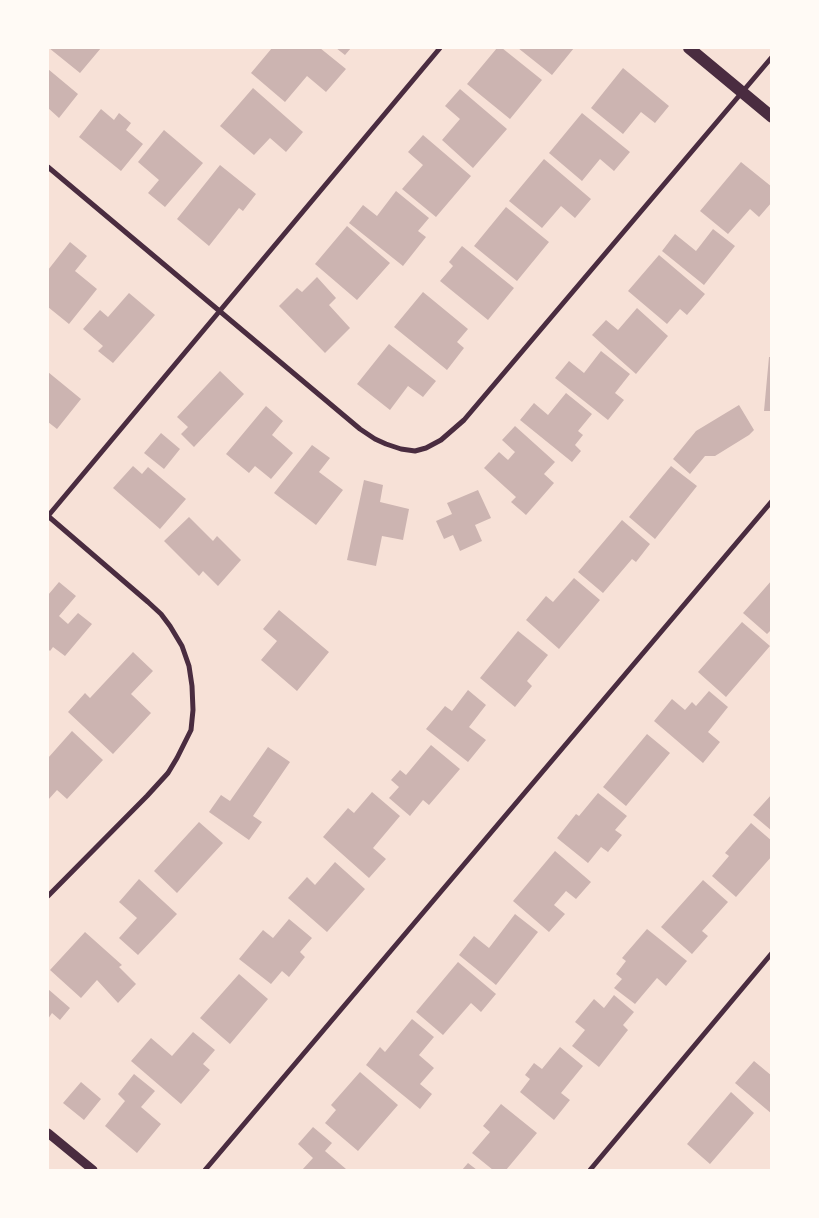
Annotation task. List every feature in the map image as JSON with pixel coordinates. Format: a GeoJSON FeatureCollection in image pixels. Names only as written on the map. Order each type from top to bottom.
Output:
{"type":"FeatureCollection","features":[{"type":"Feature","properties":{"kind":"main road"},"geometry":{"type":"LineString","coordinates":[[688,48],[772,117]]}},
{"type":"Feature","properties":{"kind":"street"},"geometry":{"type":"LineString","coordinates":[[48,896],[168,773],[185,744],[190,730],[193,710],[189,666],[182,646],[170,626],[148,602],[48,516],[440,48]]}},
{"type":"Feature","properties":{"kind":"street"},"geometry":{"type":"LineString","coordinates":[[48,167],[345,418],[366,434],[386,444],[401,449],[415,450],[432,446],[447,436],[464,420],[772,57]]}},
{"type":"Feature","properties":{"kind":"street"},"geometry":{"type":"LineString","coordinates":[[205,1170],[772,501]]}},
{"type":"Feature","properties":{"kind":"street"},"geometry":{"type":"LineString","coordinates":[[590,1170],[772,952]]}},
{"type":"Feature","properties":{"kind":"street"},"geometry":{"type":"LineString","coordinates":[[48,1133],[94,1170]]}},
{"type":"Feature","properties":{"kind":"building"},"geometry":{"type":"Polygon","coordinates":[[[49,48],[101,48],[80,73],[49,48]]]}},
{"type":"Feature","properties":{"kind":"building"},"geometry":{"type":"Polygon","coordinates":[[[272,48],[320,48],[346,69],[326,92],[307,76],[285,102],[251,73],[272,48]]]}},
{"type":"Feature","properties":{"kind":"building"},"geometry":{"type":"Polygon","coordinates":[[[336,48],[351,48],[345,55],[336,48]]]}},
{"type":"Feature","properties":{"kind":"building"},"geometry":{"type":"Polygon","coordinates":[[[497,48],[502,48],[542,80],[510,119],[467,84],[497,48]]]}},
{"type":"Feature","properties":{"kind":"building"},"geometry":{"type":"Polygon","coordinates":[[[518,48],[574,48],[552,75],[518,48]]]}},
{"type":"Feature","properties":{"kind":"building"},"geometry":{"type":"Polygon","coordinates":[[[623,68],[669,106],[655,123],[641,112],[623,134],[591,108],[623,68]]]}},
{"type":"Feature","properties":{"kind":"building"},"geometry":{"type":"Polygon","coordinates":[[[48,69],[78,94],[59,118],[48,108],[48,69]]]}},
{"type":"Feature","properties":{"kind":"building"},"geometry":{"type":"Polygon","coordinates":[[[253,88],[303,132],[286,152],[270,138],[254,155],[220,126],[253,88]]]}},
{"type":"Feature","properties":{"kind":"building"},"geometry":{"type":"Polygon","coordinates":[[[460,89],[507,129],[473,168],[442,140],[460,119],[445,106],[460,89]]]}},
{"type":"Feature","properties":{"kind":"building"},"geometry":{"type":"Polygon","coordinates":[[[101,109],[114,120],[119,113],[131,123],[126,130],[143,144],[121,171],[79,137],[101,109]]]}},
{"type":"Feature","properties":{"kind":"building"},"geometry":{"type":"Polygon","coordinates":[[[582,113],[630,152],[614,171],[600,159],[582,181],[549,153],[582,113]]]}},
{"type":"Feature","properties":{"kind":"building"},"geometry":{"type":"Polygon","coordinates":[[[164,130],[203,163],[165,207],[148,193],[159,180],[138,162],[164,130]]]}},
{"type":"Feature","properties":{"kind":"building"},"geometry":{"type":"Polygon","coordinates":[[[423,135],[471,176],[436,217],[402,189],[423,165],[408,152],[423,135]]]}},
{"type":"Feature","properties":{"kind":"building"},"geometry":{"type":"Polygon","coordinates":[[[544,159],[591,199],[575,218],[561,206],[542,228],[509,201],[544,159]]]}},
{"type":"Feature","properties":{"kind":"building"},"geometry":{"type":"Polygon","coordinates":[[[741,162],[772,187],[772,202],[759,217],[750,209],[728,234],[700,211],[741,162]]]}},
{"type":"Feature","properties":{"kind":"building"},"geometry":{"type":"Polygon","coordinates":[[[220,165],[256,194],[243,211],[239,208],[209,246],[177,219],[220,165]]]}},
{"type":"Feature","properties":{"kind":"building"},"geometry":{"type":"Polygon","coordinates":[[[396,191],[429,218],[418,231],[426,237],[403,266],[349,223],[363,205],[377,216],[396,191]]]}},
{"type":"Feature","properties":{"kind":"building"},"geometry":{"type":"Polygon","coordinates":[[[506,207],[549,242],[517,281],[474,246],[506,207]]]}},
{"type":"Feature","properties":{"kind":"building"},"geometry":{"type":"Polygon","coordinates":[[[347,226],[390,263],[357,300],[315,264],[347,226]]]}},
{"type":"Feature","properties":{"kind":"building"},"geometry":{"type":"Polygon","coordinates":[[[713,229],[735,246],[704,285],[662,251],[675,234],[696,251],[713,229]]]}},
{"type":"Feature","properties":{"kind":"building"},"geometry":{"type":"Polygon","coordinates":[[[70,242],[87,256],[75,271],[97,289],[69,324],[48,307],[48,270],[70,242]]]}},
{"type":"Feature","properties":{"kind":"building"},"geometry":{"type":"Polygon","coordinates":[[[462,246],[514,288],[488,320],[440,281],[453,266],[449,262],[462,246]]]}},
{"type":"Feature","properties":{"kind":"building"},"geometry":{"type":"Polygon","coordinates":[[[659,255],[705,294],[687,315],[680,309],[667,324],[628,291],[659,255]]]}},
{"type":"Feature","properties":{"kind":"building"},"geometry":{"type":"Polygon","coordinates":[[[317,277],[336,298],[329,305],[350,328],[325,353],[279,306],[297,288],[302,292],[317,277]]]}},
{"type":"Feature","properties":{"kind":"building"},"geometry":{"type":"Polygon","coordinates":[[[423,292],[468,329],[457,342],[464,348],[447,370],[394,327],[423,292]]]}},
{"type":"Feature","properties":{"kind":"building"},"geometry":{"type":"Polygon","coordinates":[[[129,293],[155,315],[113,363],[98,351],[103,346],[83,329],[100,310],[108,317],[129,293]]]}},
{"type":"Feature","properties":{"kind":"building"},"geometry":{"type":"Polygon","coordinates":[[[637,308],[668,336],[636,374],[592,335],[606,320],[618,330],[637,308]]]}},
{"type":"Feature","properties":{"kind":"building"},"geometry":{"type":"Polygon","coordinates":[[[389,344],[436,381],[423,397],[408,386],[390,410],[357,384],[389,344]]]}},
{"type":"Feature","properties":{"kind":"building"},"geometry":{"type":"Polygon","coordinates":[[[601,351],[630,374],[615,393],[624,400],[608,420],[555,378],[569,361],[584,373],[601,351]]]}},
{"type":"Feature","properties":{"kind":"building"},"geometry":{"type":"Polygon","coordinates":[[[769,357],[772,357],[772,411],[764,411],[769,357]]]}},
{"type":"Feature","properties":{"kind":"building"},"geometry":{"type":"Polygon","coordinates":[[[220,371],[244,394],[194,447],[181,434],[188,427],[177,417],[220,371]]]}},
{"type":"Feature","properties":{"kind":"building"},"geometry":{"type":"Polygon","coordinates":[[[48,372],[81,399],[57,429],[48,422],[48,372]]]}},
{"type":"Feature","properties":{"kind":"building"},"geometry":{"type":"Polygon","coordinates":[[[566,393],[592,414],[578,431],[583,435],[575,445],[581,451],[572,462],[520,420],[534,403],[548,415],[566,393]]]}},
{"type":"Feature","properties":{"kind":"building"},"geometry":{"type":"Polygon","coordinates":[[[739,405],[754,430],[749,435],[715,456],[705,456],[690,474],[673,459],[696,431],[739,405]]]}},
{"type":"Feature","properties":{"kind":"building"},"geometry":{"type":"Polygon","coordinates":[[[266,406],[283,421],[272,435],[293,453],[271,479],[255,466],[249,473],[226,454],[266,406]]]}},
{"type":"Feature","properties":{"kind":"building"},"geometry":{"type":"Polygon","coordinates":[[[515,426],[555,462],[544,474],[554,483],[526,515],[511,502],[516,497],[484,468],[499,452],[508,460],[515,452],[502,440],[515,426]]]}},
{"type":"Feature","properties":{"kind":"building"},"geometry":{"type":"Polygon","coordinates":[[[161,433],[180,449],[164,469],[144,453],[161,433]]]}},
{"type":"Feature","properties":{"kind":"building"},"geometry":{"type":"Polygon","coordinates":[[[312,445],[330,458],[319,472],[343,490],[316,525],[274,493],[312,445]]]}},
{"type":"Feature","properties":{"kind":"building"},"geometry":{"type":"Polygon","coordinates":[[[133,466],[142,474],[148,467],[186,499],[160,529],[113,488],[133,466]]]}},
{"type":"Feature","properties":{"kind":"building"},"geometry":{"type":"Polygon","coordinates":[[[671,466],[697,486],[655,539],[629,517],[671,466]]]}},
{"type":"Feature","properties":{"kind":"building"},"geometry":{"type":"Polygon","coordinates":[[[364,480],[383,485],[380,502],[409,509],[403,540],[382,536],[376,566],[347,560],[364,480]]]}},
{"type":"Feature","properties":{"kind":"building"},"geometry":{"type":"Polygon","coordinates":[[[478,490],[491,518],[475,525],[482,541],[460,551],[453,535],[444,539],[436,521],[452,514],[447,503],[478,490]]]}},
{"type":"Feature","properties":{"kind":"building"},"geometry":{"type":"Polygon","coordinates":[[[189,517],[213,541],[217,536],[241,560],[218,586],[203,571],[199,576],[164,541],[189,517]]]}},
{"type":"Feature","properties":{"kind":"building"},"geometry":{"type":"Polygon","coordinates":[[[622,520],[650,544],[636,562],[632,559],[603,593],[578,572],[622,520]]]}},
{"type":"Feature","properties":{"kind":"building"},"geometry":{"type":"Polygon","coordinates":[[[574,578],[600,600],[559,649],[526,620],[546,596],[553,602],[574,578]]]}},
{"type":"Feature","properties":{"kind":"building"},"geometry":{"type":"Polygon","coordinates":[[[772,580],[772,629],[767,634],[743,613],[772,580]]]}},
{"type":"Feature","properties":{"kind":"building"},"geometry":{"type":"Polygon","coordinates":[[[59,582],[76,596],[59,616],[68,624],[78,613],[92,624],[65,656],[53,647],[50,651],[48,649],[48,595],[59,582]]]}},
{"type":"Feature","properties":{"kind":"building"},"geometry":{"type":"Polygon","coordinates":[[[279,610],[329,652],[297,691],[261,660],[277,641],[263,629],[279,610]]]}},
{"type":"Feature","properties":{"kind":"building"},"geometry":{"type":"Polygon","coordinates":[[[742,622],[770,646],[726,697],[698,672],[742,622]]]}},
{"type":"Feature","properties":{"kind":"building"},"geometry":{"type":"Polygon","coordinates":[[[518,631],[548,655],[527,681],[532,686],[515,707],[480,678],[518,631]]]}},
{"type":"Feature","properties":{"kind":"building"},"geometry":{"type":"Polygon","coordinates":[[[133,652],[153,671],[131,694],[151,713],[113,754],[68,712],[85,693],[90,698],[133,652]]]}},
{"type":"Feature","properties":{"kind":"building"},"geometry":{"type":"Polygon","coordinates":[[[468,690],[486,705],[469,727],[486,740],[468,762],[426,729],[445,706],[452,711],[468,690]]]}},
{"type":"Feature","properties":{"kind":"building"},"geometry":{"type":"Polygon","coordinates":[[[709,691],[728,707],[708,732],[720,742],[703,763],[654,721],[672,699],[685,710],[692,702],[696,706],[709,691]]]}},
{"type":"Feature","properties":{"kind":"building"},"geometry":{"type":"Polygon","coordinates":[[[72,731],[103,760],[67,799],[57,790],[48,800],[48,758],[72,731]]]}},
{"type":"Feature","properties":{"kind":"building"},"geometry":{"type":"Polygon","coordinates":[[[647,734],[670,753],[626,806],[603,787],[647,734]]]}},
{"type":"Feature","properties":{"kind":"building"},"geometry":{"type":"Polygon","coordinates":[[[431,745],[460,769],[429,805],[423,800],[410,816],[389,798],[399,787],[391,780],[400,770],[406,775],[431,745]]]}},
{"type":"Feature","properties":{"kind":"building"},"geometry":{"type":"Polygon","coordinates":[[[268,747],[290,762],[253,816],[262,822],[249,840],[209,812],[221,795],[230,801],[268,747]]]}},
{"type":"Feature","properties":{"kind":"building"},"geometry":{"type":"Polygon","coordinates":[[[372,792],[400,816],[373,848],[386,859],[369,878],[323,837],[348,808],[354,813],[372,792]]]}},
{"type":"Feature","properties":{"kind":"building"},"geometry":{"type":"Polygon","coordinates":[[[598,793],[627,816],[615,830],[622,835],[608,852],[601,847],[588,863],[557,838],[576,814],[579,816],[598,793]]]}},
{"type":"Feature","properties":{"kind":"building"},"geometry":{"type":"Polygon","coordinates":[[[772,794],[772,831],[753,815],[772,794]]]}},
{"type":"Feature","properties":{"kind":"building"},"geometry":{"type":"Polygon","coordinates":[[[199,822],[223,843],[177,893],[154,871],[199,822]]]}},
{"type":"Feature","properties":{"kind":"building"},"geometry":{"type":"Polygon","coordinates":[[[751,823],[772,841],[772,856],[736,897],[712,876],[729,856],[725,853],[751,823]]]}},
{"type":"Feature","properties":{"kind":"building"},"geometry":{"type":"Polygon","coordinates":[[[555,851],[591,882],[576,899],[566,891],[554,905],[565,914],[549,932],[513,901],[555,851]]]}},
{"type":"Feature","properties":{"kind":"building"},"geometry":{"type":"Polygon","coordinates":[[[335,862],[365,889],[327,932],[288,898],[307,877],[315,885],[335,862]]]}},
{"type":"Feature","properties":{"kind":"building"},"geometry":{"type":"Polygon","coordinates":[[[139,879],[177,914],[138,955],[119,938],[137,918],[119,902],[139,879]]]}},
{"type":"Feature","properties":{"kind":"building"},"geometry":{"type":"Polygon","coordinates":[[[703,880],[728,902],[702,931],[708,936],[692,954],[661,927],[703,880]]]}},
{"type":"Feature","properties":{"kind":"building"},"geometry":{"type":"Polygon","coordinates":[[[515,914],[538,932],[496,985],[459,955],[474,936],[489,948],[515,914]]]}},
{"type":"Feature","properties":{"kind":"building"},"geometry":{"type":"Polygon","coordinates":[[[289,919],[312,938],[300,952],[305,957],[289,977],[282,971],[271,984],[239,959],[263,930],[273,938],[289,919]]]}},
{"type":"Feature","properties":{"kind":"building"},"geometry":{"type":"Polygon","coordinates":[[[647,929],[687,961],[666,986],[657,978],[635,1004],[614,988],[622,979],[616,974],[626,961],[622,958],[647,929]]]}},
{"type":"Feature","properties":{"kind":"building"},"geometry":{"type":"Polygon","coordinates":[[[85,932],[122,965],[119,967],[136,984],[118,1003],[97,980],[81,998],[50,970],[85,932]]]}},
{"type":"Feature","properties":{"kind":"building"},"geometry":{"type":"Polygon","coordinates":[[[458,962],[496,994],[481,1012],[471,1003],[443,1035],[416,1012],[458,962]]]}},
{"type":"Feature","properties":{"kind":"building"},"geometry":{"type":"Polygon","coordinates":[[[239,974],[268,999],[230,1044],[200,1018],[239,974]]]}},
{"type":"Feature","properties":{"kind":"building"},"geometry":{"type":"Polygon","coordinates":[[[48,989],[70,1008],[60,1020],[52,1013],[48,1019],[48,989]]]}},
{"type":"Feature","properties":{"kind":"building"},"geometry":{"type":"Polygon","coordinates":[[[614,995],[634,1012],[623,1025],[628,1030],[599,1067],[572,1046],[585,1030],[575,1022],[594,999],[604,1008],[614,995]]]}},
{"type":"Feature","properties":{"kind":"building"},"geometry":{"type":"Polygon","coordinates":[[[412,1019],[434,1037],[419,1055],[434,1068],[420,1084],[432,1094],[420,1109],[366,1065],[380,1047],[385,1052],[412,1019]]]}},
{"type":"Feature","properties":{"kind":"building"},"geometry":{"type":"Polygon","coordinates":[[[193,1032],[215,1050],[203,1064],[210,1070],[181,1104],[131,1061],[151,1038],[172,1056],[193,1032]]]}},
{"type":"Feature","properties":{"kind":"building"},"geometry":{"type":"Polygon","coordinates":[[[560,1047],[583,1066],[561,1093],[570,1100],[554,1120],[520,1092],[530,1079],[525,1075],[534,1063],[542,1069],[560,1047]]]}},
{"type":"Feature","properties":{"kind":"building"},"geometry":{"type":"Polygon","coordinates":[[[754,1061],[772,1076],[772,1114],[735,1083],[754,1061]]]}},
{"type":"Feature","properties":{"kind":"building"},"geometry":{"type":"Polygon","coordinates":[[[360,1072],[398,1105],[358,1151],[325,1123],[336,1110],[331,1105],[360,1072]]]}},
{"type":"Feature","properties":{"kind":"building"},"geometry":{"type":"Polygon","coordinates":[[[134,1074],[155,1091],[141,1107],[161,1124],[137,1153],[105,1126],[125,1101],[118,1094],[134,1074]]]}},
{"type":"Feature","properties":{"kind":"building"},"geometry":{"type":"Polygon","coordinates":[[[81,1082],[101,1099],[84,1120],[63,1103],[81,1082]]]}},
{"type":"Feature","properties":{"kind":"building"},"geometry":{"type":"Polygon","coordinates":[[[731,1092],[754,1113],[710,1164],[687,1144],[731,1092]]]}},
{"type":"Feature","properties":{"kind":"building"},"geometry":{"type":"Polygon","coordinates":[[[501,1104],[537,1133],[506,1170],[493,1170],[472,1153],[490,1132],[483,1126],[501,1104]]]}},
{"type":"Feature","properties":{"kind":"building"},"geometry":{"type":"Polygon","coordinates":[[[313,1127],[332,1143],[325,1151],[345,1170],[302,1170],[313,1158],[298,1144],[313,1127]]]}},
{"type":"Feature","properties":{"kind":"building"},"geometry":{"type":"Polygon","coordinates":[[[468,1163],[477,1170],[462,1170],[468,1163]]]}}]}
